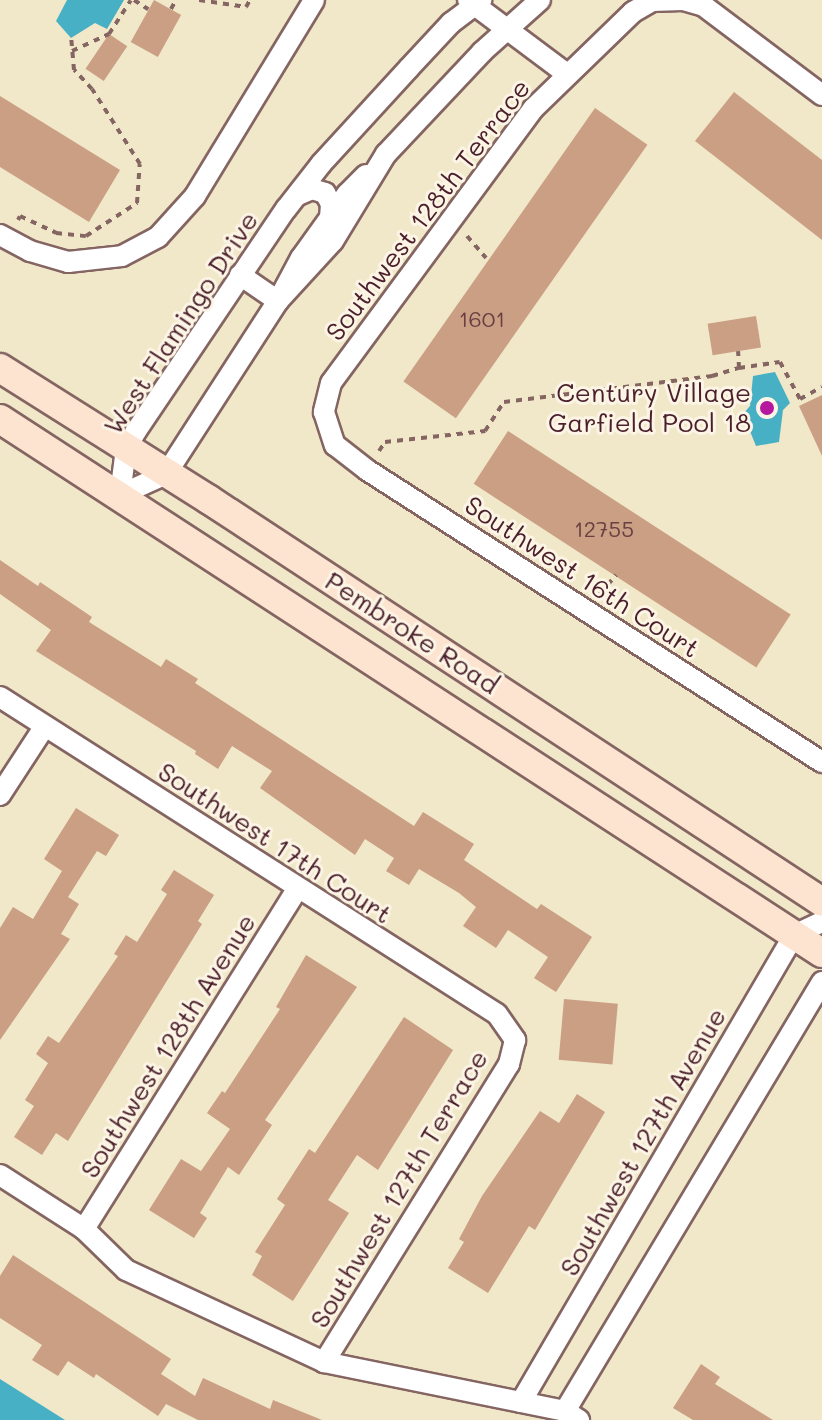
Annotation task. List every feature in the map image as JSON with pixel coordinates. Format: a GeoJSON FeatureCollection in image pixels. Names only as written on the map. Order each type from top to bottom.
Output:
{"type":"FeatureCollection","features":[{"type":"Feature","properties":{"kind":"main road","name":"Pembroke Road"},"geometry":{"type":"LineString","coordinates":[[0,368],[822,902]]}},
{"type":"Feature","properties":{"kind":"main road","name":"Pembroke Road"},"geometry":{"type":"LineString","coordinates":[[0,419],[822,953]]}},
{"type":"Feature","properties":{"kind":"street"},"geometry":{"type":"LineString","coordinates":[[4,237],[50,258],[88,262],[122,256],[158,237],[195,196],[314,0]]}},
{"type":"Feature","properties":{"kind":"street"},"geometry":{"type":"LineString","coordinates":[[120,495],[166,474],[330,217],[482,52],[540,0]]}},
{"type":"Feature","properties":{"kind":"street"},"geometry":{"type":"LineString","coordinates":[[683,0],[704,6],[822,95]]}},
{"type":"Feature","properties":{"kind":"street","name":"Southwest 128th Terrace"},"geometry":{"type":"LineString","coordinates":[[327,425],[324,412],[331,383],[533,109],[633,12],[652,1],[683,0]]}},
{"type":"Feature","properties":{"kind":"street"},"geometry":{"type":"LineString","coordinates":[[474,2],[567,74]]}},
{"type":"Feature","properties":{"kind":"street","name":"West Flamingo Drive"},"geometry":{"type":"LineString","coordinates":[[120,495],[126,449],[240,275],[298,195],[378,100],[474,2]]}},
{"type":"Feature","properties":{"kind":"street"},"geometry":{"type":"LineString","coordinates":[[278,301],[333,241],[386,154]]}},
{"type":"Feature","properties":{"kind":"street"},"geometry":{"type":"LineString","coordinates":[[298,195],[312,189],[325,193],[331,204],[330,217]]}},
{"type":"Feature","properties":{"kind":"street"},"geometry":{"type":"LineString","coordinates":[[240,275],[278,301]]}},
{"type":"Feature","properties":{"kind":"street","name":"Southwest 16th Court"},"geometry":{"type":"LineString","coordinates":[[327,425],[335,445],[367,470],[822,762]]}},
{"type":"Feature","properties":{"kind":"street","name":"Southwest 17th Court"},"geometry":{"type":"LineString","coordinates":[[0,697],[297,890],[497,1014],[515,1040]]}},
{"type":"Feature","properties":{"kind":"street"},"geometry":{"type":"LineString","coordinates":[[0,795],[45,726]]}},
{"type":"Feature","properties":{"kind":"street","name":"Southwest 128th Avenue"},"geometry":{"type":"LineString","coordinates":[[84,1229],[297,890]]}},
{"type":"Feature","properties":{"kind":"street"},"geometry":{"type":"LineString","coordinates":[[794,935],[822,922]]}},
{"type":"Feature","properties":{"kind":"street","name":"Southwest 127th Avenue"},"geometry":{"type":"LineString","coordinates":[[521,1402],[794,935]]}},
{"type":"Feature","properties":{"kind":"street"},"geometry":{"type":"LineString","coordinates":[[0,1175],[84,1229],[126,1270],[324,1362],[521,1402],[572,1416],[822,982]]}},
{"type":"Feature","properties":{"kind":"street","name":"Southwest 127th Terrace"},"geometry":{"type":"LineString","coordinates":[[324,1362],[509,1064],[515,1040]]}},
{"type":"Feature","properties":{"kind":"path"},"geometry":{"type":"LineString","coordinates":[[72,51],[109,34],[133,0],[148,9]]}},
{"type":"Feature","properties":{"kind":"path"},"geometry":{"type":"LineString","coordinates":[[171,9],[176,0]]}},
{"type":"Feature","properties":{"kind":"path"},"geometry":{"type":"LineString","coordinates":[[199,0],[246,7],[250,0]]}},
{"type":"Feature","properties":{"kind":"path"},"geometry":{"type":"LineString","coordinates":[[4,237],[20,216],[56,233],[86,236],[137,203],[140,164],[92,89],[74,70],[71,38]]}},
{"type":"Feature","properties":{"kind":"path"},"geometry":{"type":"LineString","coordinates":[[452,219],[486,258]]}},
{"type":"Feature","properties":{"kind":"path"},"geometry":{"type":"LineString","coordinates":[[738,351],[739,368]]}},
{"type":"Feature","properties":{"kind":"path"},"geometry":{"type":"LineString","coordinates":[[367,470],[385,442],[485,431],[504,402],[712,376],[780,362],[800,399],[799,407]]}},
{"type":"Feature","properties":{"kind":"path"},"geometry":{"type":"LineString","coordinates":[[800,399],[822,387]]}},
{"type":"Feature","properties":{"kind":"water"},"geometry":{"type":"Polygon","coordinates":[[[67,0],[124,0],[107,29],[95,23],[71,38],[56,21],[67,0]]]}},
{"type":"Feature","properties":{"kind":"water","name":"Century Village Garfield Pool 18"},"geometry":{"type":"Polygon","coordinates":[[[775,372],[790,403],[783,410],[779,442],[756,446],[743,414],[750,406],[753,376],[775,372]]]}},
{"type":"Feature","properties":{"kind":"water"},"geometry":{"type":"Polygon","coordinates":[[[0,1379],[65,1420],[0,1420],[0,1379]]]}},
{"type":"Feature","properties":{"kind":"building"},"geometry":{"type":"Polygon","coordinates":[[[154,0],[181,15],[158,57],[131,42],[154,0]]]}},
{"type":"Feature","properties":{"kind":"building"},"geometry":{"type":"Polygon","coordinates":[[[109,34],[127,46],[104,81],[86,69],[109,34]]]}},
{"type":"Feature","properties":{"kind":"building"},"geometry":{"type":"Polygon","coordinates":[[[734,92],[822,160],[822,240],[695,141],[734,92]]]}},
{"type":"Feature","properties":{"kind":"building"},"geometry":{"type":"Polygon","coordinates":[[[0,96],[120,170],[89,222],[0,167],[0,96]]]}},
{"type":"Feature","properties":{"kind":"building"},"geometry":{"type":"Polygon","coordinates":[[[595,108],[647,145],[456,418],[403,382],[595,108]]]}},
{"type":"Feature","properties":{"kind":"building"},"geometry":{"type":"Polygon","coordinates":[[[756,316],[761,348],[713,355],[708,324],[756,316]]]}},
{"type":"Feature","properties":{"kind":"building"},"geometry":{"type":"Polygon","coordinates":[[[822,395],[822,456],[799,406],[822,395]]]}},
{"type":"Feature","properties":{"kind":"building"},"geometry":{"type":"Polygon","coordinates":[[[508,431],[791,615],[756,667],[474,484],[508,431]]]}},
{"type":"Feature","properties":{"kind":"building"},"geometry":{"type":"Polygon","coordinates":[[[0,560],[38,586],[40,582],[92,617],[89,622],[161,667],[166,659],[198,679],[195,683],[414,826],[423,812],[474,844],[464,860],[537,909],[541,904],[592,937],[556,992],[534,978],[548,957],[508,930],[496,948],[463,926],[476,907],[459,893],[419,869],[409,885],[386,871],[394,858],[365,839],[355,855],[260,788],[272,771],[232,746],[218,769],[195,754],[196,751],[36,651],[51,630],[0,594],[0,560]]]}},
{"type":"Feature","properties":{"kind":"building"},"geometry":{"type":"Polygon","coordinates":[[[76,808],[119,835],[106,856],[97,851],[68,897],[79,904],[61,934],[70,939],[0,1040],[0,928],[13,907],[33,919],[62,871],[44,859],[76,808]]]}},
{"type":"Feature","properties":{"kind":"building"},"geometry":{"type":"Polygon","coordinates":[[[174,870],[214,895],[198,921],[202,924],[68,1141],[56,1133],[42,1155],[14,1137],[34,1106],[25,1100],[48,1063],[36,1054],[48,1036],[59,1043],[118,956],[114,954],[126,935],[137,942],[167,894],[161,890],[174,870]]]}},
{"type":"Feature","properties":{"kind":"building"},"geometry":{"type":"Polygon","coordinates":[[[306,955],[357,987],[265,1120],[272,1125],[239,1175],[228,1167],[200,1213],[207,1218],[194,1238],[149,1210],[181,1159],[201,1171],[230,1129],[207,1113],[222,1091],[225,1093],[280,1009],[276,1007],[306,955]]]}},
{"type":"Feature","properties":{"kind":"building"},"geometry":{"type":"Polygon","coordinates":[[[564,999],[618,1004],[612,1064],[559,1060],[564,999]]]}},
{"type":"Feature","properties":{"kind":"building"},"geometry":{"type":"Polygon","coordinates":[[[404,1017],[453,1050],[378,1170],[357,1155],[328,1200],[349,1213],[293,1301],[252,1275],[262,1256],[255,1252],[285,1205],[277,1199],[309,1149],[315,1153],[404,1017]]]}},
{"type":"Feature","properties":{"kind":"building"},"geometry":{"type":"Polygon","coordinates":[[[577,1094],[605,1112],[535,1230],[529,1226],[488,1293],[448,1268],[464,1242],[459,1239],[482,1196],[540,1111],[559,1123],[577,1094]]]}},
{"type":"Feature","properties":{"kind":"building"},"geometry":{"type":"Polygon","coordinates":[[[13,1255],[171,1359],[161,1374],[195,1396],[203,1378],[270,1409],[273,1400],[322,1420],[198,1420],[166,1404],[158,1416],[96,1374],[94,1378],[68,1361],[58,1376],[32,1360],[42,1345],[0,1318],[0,1276],[13,1255]]]}},
{"type":"Feature","properties":{"kind":"building"},"geometry":{"type":"Polygon","coordinates":[[[701,1364],[720,1377],[715,1384],[773,1420],[693,1420],[673,1408],[701,1364]]]}},
{"type":"Feature","properties":{"kind":"place","name":"Century Village Garfield Pool 18"},"geometry":{"type":"Point","coordinates":[767,408]}}]}
